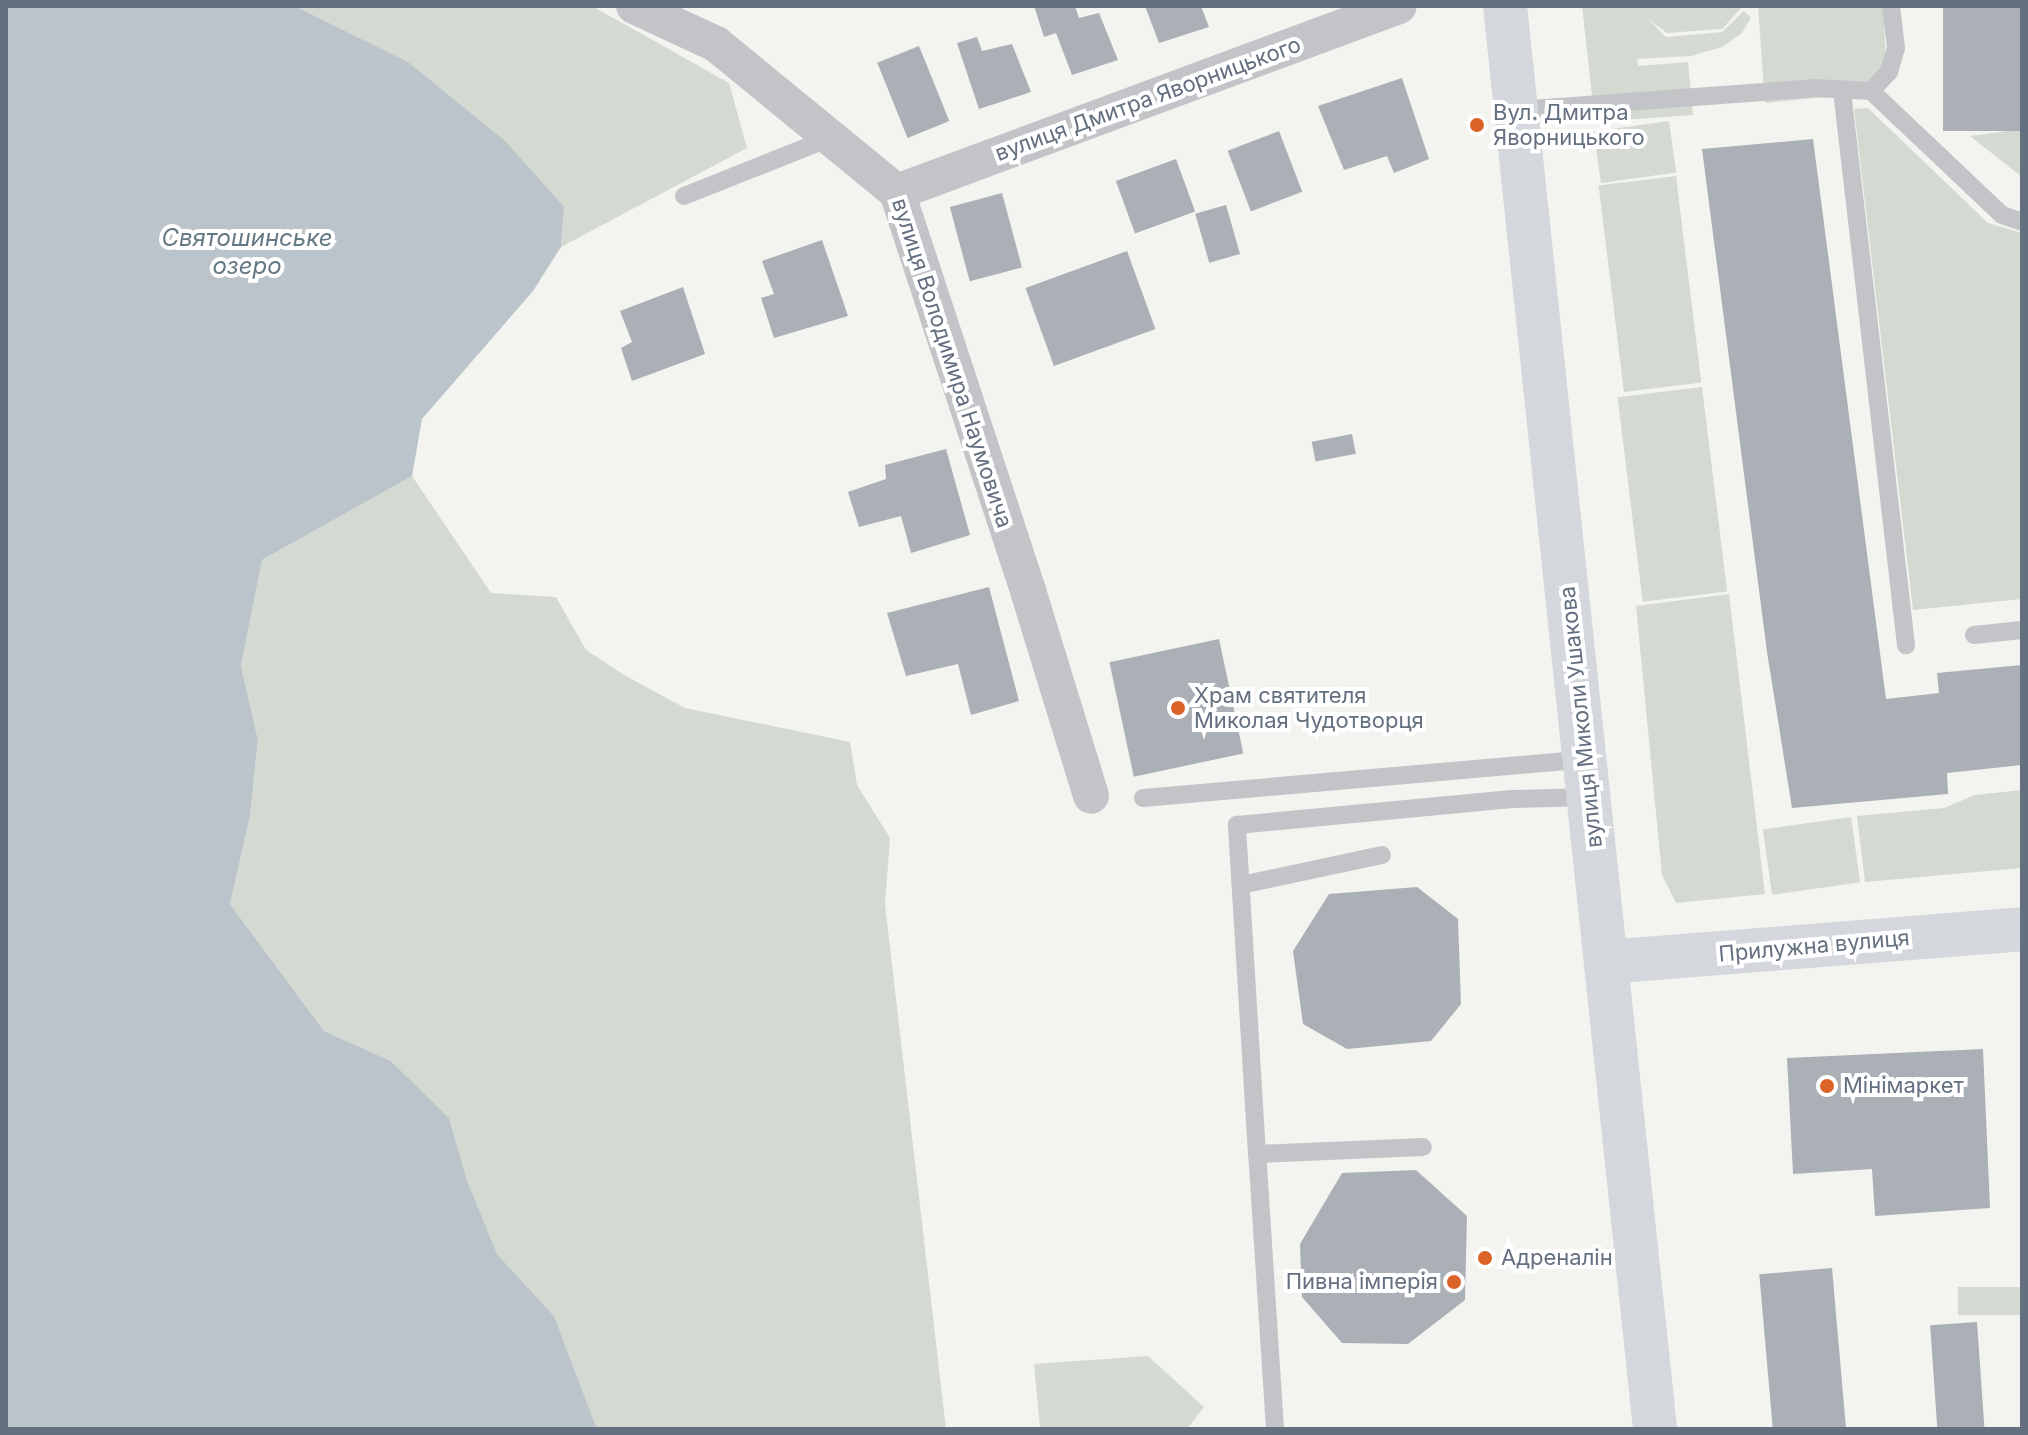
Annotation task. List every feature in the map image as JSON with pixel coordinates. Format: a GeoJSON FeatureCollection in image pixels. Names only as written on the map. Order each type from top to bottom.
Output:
{"type":"FeatureCollection","features":[{"type":"Feature","properties":{"kind":"street","name":"вулиця Володимира Наумовича"},"geometry":{"type":"LineString","coordinates":[[634,6],[716,44],[897,192],[1029,594],[1091,796]]}},
{"type":"Feature","properties":{"kind":"street","name":"вулиця Дмитра Яворницького"},"geometry":{"type":"LineString","coordinates":[[897,192],[1399,6]]}},
{"type":"Feature","properties":{"kind":"street","name":"вулиця Миколи Ушакова"},"geometry":{"type":"LineString","coordinates":[[1505,6],[1655,1429]]}},
{"type":"Feature","properties":{"kind":"street","name":"Прилужна вулиця"},"geometry":{"type":"LineString","coordinates":[[1606,962],[2022,929]]}},
{"type":"Feature","properties":{"kind":"lane"},"geometry":{"type":"LineString","coordinates":[[1871,91],[1889,72],[1896,48],[1891,6]]}},
{"type":"Feature","properties":{"kind":"lane"},"geometry":{"type":"LineString","coordinates":[[1517,110],[1814,88],[1871,91],[2002,215],[2022,222]]}},
{"type":"Feature","properties":{"kind":"lane"},"geometry":{"type":"LineString","coordinates":[[1842,91],[1906,645]]}},
{"type":"Feature","properties":{"kind":"lane"},"geometry":{"type":"LineString","coordinates":[[684,196],[832,137]]}},
{"type":"Feature","properties":{"kind":"lane"},"geometry":{"type":"LineString","coordinates":[[1974,635],[2022,630]]}},
{"type":"Feature","properties":{"kind":"lane"},"geometry":{"type":"LineString","coordinates":[[1143,798],[1587,778]]}},
{"type":"Feature","properties":{"kind":"lane"},"geometry":{"type":"LineString","coordinates":[[1275,1429],[1237,825],[1512,799],[1587,778]]}},
{"type":"Feature","properties":{"kind":"lane"},"geometry":{"type":"LineString","coordinates":[[1241,885],[1382,855]]}},
{"type":"Feature","properties":{"kind":"lane"},"geometry":{"type":"LineString","coordinates":[[1257,1154],[1423,1147]]}},
{"type":"Feature","properties":{"kind":"shaded area"},"geometry":{"type":"Polygon","coordinates":[[[295,6],[592,6],[729,83],[747,148],[561,247],[564,207],[408,62],[295,6]]]}},
{"type":"Feature","properties":{"kind":"shaded area"},"geometry":{"type":"Polygon","coordinates":[[[1582,6],[1743,6],[1722,29],[1667,33],[1648,19],[1666,37],[1722,32],[1744,11],[1751,18],[1741,34],[1722,47],[1691,56],[1637,59],[1638,66],[1688,62],[1693,115],[1595,122],[1582,6]]]}},
{"type":"Feature","properties":{"kind":"shaded area"},"geometry":{"type":"Polygon","coordinates":[[[1758,6],[1883,6],[1886,61],[1877,75],[1854,89],[1834,96],[1765,103],[1758,6]]]}},
{"type":"Feature","properties":{"kind":"shaded area"},"geometry":{"type":"Polygon","coordinates":[[[1868,108],[1988,223],[2022,233],[2022,599],[1913,610],[1854,109],[1868,108]]]}},
{"type":"Feature","properties":{"kind":"shaded area"},"geometry":{"type":"Polygon","coordinates":[[[1669,121],[1676,172],[1601,183],[1594,132],[1669,121]]]}},
{"type":"Feature","properties":{"kind":"shaded area"},"geometry":{"type":"Polygon","coordinates":[[[2022,129],[2022,177],[1970,136],[2022,129]]]}},
{"type":"Feature","properties":{"kind":"shaded area"},"geometry":{"type":"Polygon","coordinates":[[[1676,176],[1701,382],[1624,392],[1599,186],[1676,176]]]}},
{"type":"Feature","properties":{"kind":"shaded area"},"geometry":{"type":"Polygon","coordinates":[[[1702,387],[1727,591],[1643,602],[1618,397],[1702,387]]]}},
{"type":"Feature","properties":{"kind":"shaded area"},"geometry":{"type":"Polygon","coordinates":[[[412,476],[491,593],[556,597],[586,650],[624,675],[685,708],[850,742],[857,785],[890,838],[885,904],[946,1429],[597,1429],[554,1316],[497,1254],[467,1180],[449,1118],[391,1061],[324,1031],[230,904],[250,816],[258,740],[241,666],[262,560],[412,476]]]}},
{"type":"Feature","properties":{"kind":"shaded area"},"geometry":{"type":"Polygon","coordinates":[[[1729,594],[1765,894],[1676,903],[1662,875],[1636,606],[1729,594]]]}},
{"type":"Feature","properties":{"kind":"shaded area"},"geometry":{"type":"Polygon","coordinates":[[[2022,790],[2022,868],[1865,882],[1857,816],[1944,808],[1975,795],[2022,790]]]}},
{"type":"Feature","properties":{"kind":"shaded area"},"geometry":{"type":"Polygon","coordinates":[[[1851,817],[1860,882],[1772,895],[1763,829],[1851,817]]]}},
{"type":"Feature","properties":{"kind":"shaded area"},"geometry":{"type":"Polygon","coordinates":[[[1958,1287],[2022,1287],[2022,1315],[1958,1315],[1958,1287]]]}},
{"type":"Feature","properties":{"kind":"shaded area"},"geometry":{"type":"Polygon","coordinates":[[[1148,1356],[1204,1407],[1187,1429],[1040,1429],[1034,1364],[1148,1356]]]}},
{"type":"Feature","properties":{"kind":"water","name":"Святошинське озеро"},"geometry":{"type":"Polygon","coordinates":[[[6,6],[295,6],[408,62],[505,141],[564,207],[561,247],[533,291],[422,419],[412,476],[262,560],[241,666],[258,740],[250,816],[230,904],[324,1031],[391,1061],[449,1118],[467,1180],[497,1254],[554,1316],[597,1429],[6,1429],[6,6]]]}},
{"type":"Feature","properties":{"kind":"building"},"geometry":{"type":"Polygon","coordinates":[[[1034,6],[1075,6],[1079,18],[1099,13],[1118,60],[1072,75],[1056,33],[1044,37],[1034,6]]]}},
{"type":"Feature","properties":{"kind":"building"},"geometry":{"type":"Polygon","coordinates":[[[1145,6],[1201,6],[1209,27],[1159,43],[1145,6]]]}},
{"type":"Feature","properties":{"kind":"building"},"geometry":{"type":"Polygon","coordinates":[[[1943,6],[2021,6],[2021,131],[1943,131],[1943,6]]]}},
{"type":"Feature","properties":{"kind":"building"},"geometry":{"type":"Polygon","coordinates":[[[977,37],[982,51],[1012,44],[1031,92],[979,109],[957,43],[977,37]]]}},
{"type":"Feature","properties":{"kind":"building"},"geometry":{"type":"Polygon","coordinates":[[[919,46],[949,121],[908,138],[877,63],[919,46]]]}},
{"type":"Feature","properties":{"kind":"building"},"geometry":{"type":"Polygon","coordinates":[[[1402,78],[1429,159],[1394,173],[1387,156],[1344,170],[1318,106],[1402,78]]]}},
{"type":"Feature","properties":{"kind":"building"},"geometry":{"type":"Polygon","coordinates":[[[1279,131],[1302,192],[1251,211],[1228,151],[1279,131]]]}},
{"type":"Feature","properties":{"kind":"building"},"geometry":{"type":"Polygon","coordinates":[[[1813,139],[1886,699],[1939,693],[1937,673],[2022,665],[2022,765],[1947,773],[1948,794],[1792,808],[1767,652],[1702,149],[1813,139]]]}},
{"type":"Feature","properties":{"kind":"building"},"geometry":{"type":"Polygon","coordinates":[[[1176,159],[1195,212],[1135,234],[1116,181],[1176,159]]]}},
{"type":"Feature","properties":{"kind":"building"},"geometry":{"type":"Polygon","coordinates":[[[1002,193],[1022,267],[970,281],[950,207],[1002,193]]]}},
{"type":"Feature","properties":{"kind":"building"},"geometry":{"type":"Polygon","coordinates":[[[1226,205],[1240,254],[1209,263],[1195,214],[1226,205]]]}},
{"type":"Feature","properties":{"kind":"building"},"geometry":{"type":"Polygon","coordinates":[[[822,240],[848,316],[774,338],[761,298],[774,294],[762,261],[822,240]]]}},
{"type":"Feature","properties":{"kind":"building"},"geometry":{"type":"Polygon","coordinates":[[[1127,251],[1155,329],[1054,366],[1026,288],[1127,251]]]}},
{"type":"Feature","properties":{"kind":"building"},"geometry":{"type":"Polygon","coordinates":[[[683,287],[705,354],[632,381],[621,348],[632,342],[620,311],[683,287]]]}},
{"type":"Feature","properties":{"kind":"building"},"geometry":{"type":"Polygon","coordinates":[[[1352,434],[1356,454],[1316,461],[1312,442],[1352,434]]]}},
{"type":"Feature","properties":{"kind":"building"},"geometry":{"type":"Polygon","coordinates":[[[946,449],[970,535],[911,553],[901,516],[859,527],[848,492],[886,479],[885,465],[946,449]]]}},
{"type":"Feature","properties":{"kind":"building"},"geometry":{"type":"Polygon","coordinates":[[[989,587],[1019,701],[971,715],[958,664],[906,676],[887,613],[989,587]]]}},
{"type":"Feature","properties":{"kind":"building","name":"Храм святителя Миколая Чудотворця"},"geometry":{"type":"Polygon","coordinates":[[[1219,639],[1243,753],[1134,777],[1109,662],[1219,639]]]}},
{"type":"Feature","properties":{"kind":"building"},"geometry":{"type":"Polygon","coordinates":[[[1417,887],[1458,919],[1461,1004],[1431,1041],[1347,1049],[1303,1024],[1293,951],[1329,894],[1417,887]]]}},
{"type":"Feature","properties":{"kind":"building"},"geometry":{"type":"Polygon","coordinates":[[[1983,1049],[1990,1208],[1875,1216],[1872,1169],[1793,1174],[1787,1058],[1983,1049]]]}},
{"type":"Feature","properties":{"kind":"building"},"geometry":{"type":"Polygon","coordinates":[[[1416,1170],[1467,1216],[1465,1300],[1408,1344],[1342,1343],[1302,1297],[1300,1244],[1342,1173],[1416,1170]]]}},
{"type":"Feature","properties":{"kind":"building"},"geometry":{"type":"Polygon","coordinates":[[[1832,1268],[1846,1429],[1773,1429],[1759,1274],[1832,1268]]]}},
{"type":"Feature","properties":{"kind":"building"},"geometry":{"type":"Polygon","coordinates":[[[1977,1322],[1984,1429],[1937,1429],[1930,1325],[1977,1322]]]}},
{"type":"Feature","properties":{"kind":"place","name":"Вул. Дмитра Яворницького"},"geometry":{"type":"Point","coordinates":[1477,125]}},
{"type":"Feature","properties":{"kind":"place","name":"Храм святителя Миколая Чудотворця"},"geometry":{"type":"Point","coordinates":[1178,708]}},
{"type":"Feature","properties":{"kind":"place","name":"Мінімаркет"},"geometry":{"type":"Point","coordinates":[1827,1086]}},
{"type":"Feature","properties":{"kind":"place","name":"Адреналін"},"geometry":{"type":"Point","coordinates":[1485,1258]}},
{"type":"Feature","properties":{"kind":"place","name":"Пивна імперія"},"geometry":{"type":"Point","coordinates":[1454,1282]}}]}
